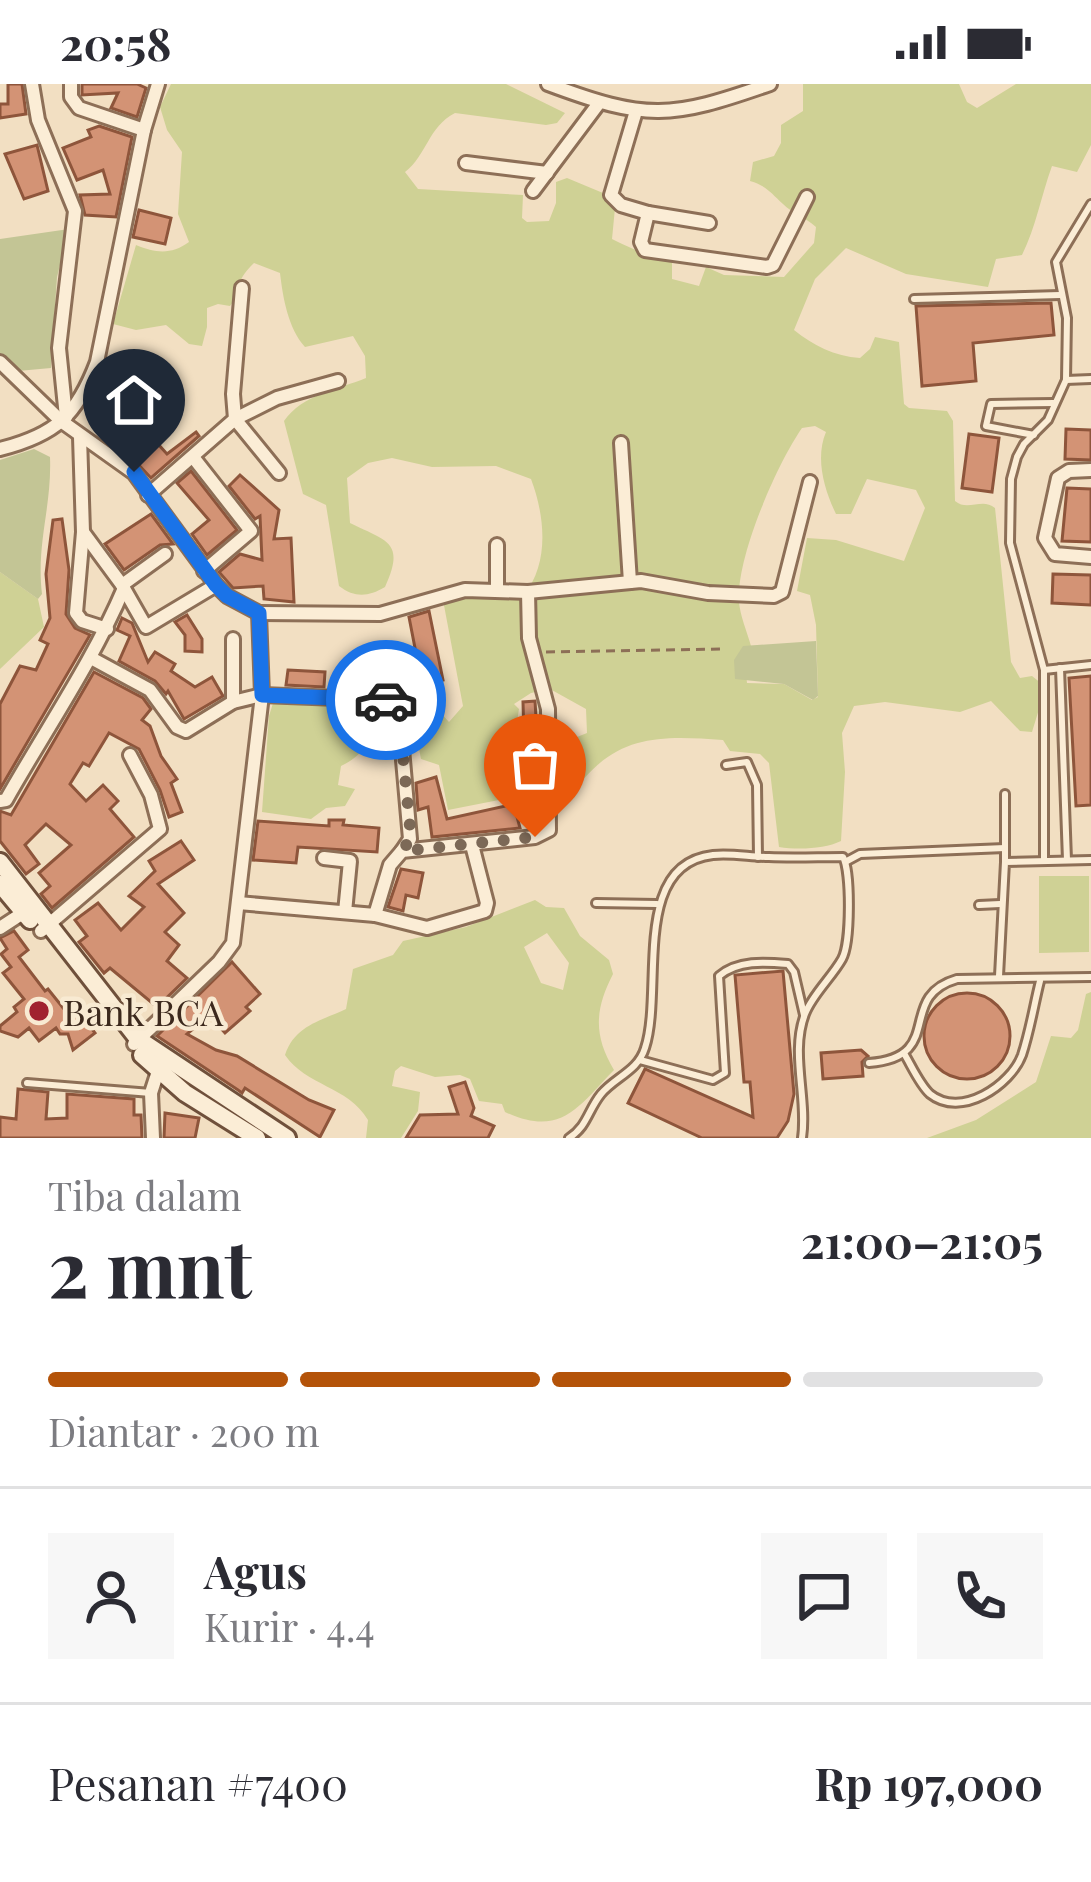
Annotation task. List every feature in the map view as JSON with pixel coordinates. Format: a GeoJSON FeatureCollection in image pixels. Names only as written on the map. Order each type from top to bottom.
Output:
{"type":"FeatureCollection","features":[{"type":"Feature","properties":{"kind":"main road"},"geometry":{"type":"LineString","coordinates":[[0,862],[24,905]]}},
{"type":"Feature","properties":{"kind":"main road"},"geometry":{"type":"LineString","coordinates":[[0,884],[24,905],[135,1042],[185,1093],[257,1138]]}},
{"type":"Feature","properties":{"kind":"main road"},"geometry":{"type":"LineString","coordinates":[[160,1064],[286,1138]]}},
{"type":"Feature","properties":{"kind":"street"},"geometry":{"type":"LineString","coordinates":[[32,84],[38,120],[75,212],[59,348],[64,420]]}},
{"type":"Feature","properties":{"kind":"street"},"geometry":{"type":"LineString","coordinates":[[71,84],[71,97],[79,108],[144,130]]}},
{"type":"Feature","properties":{"kind":"street"},"geometry":{"type":"LineString","coordinates":[[0,449],[44,434],[81,402],[97,362],[144,130],[158,84]]}},
{"type":"Feature","properties":{"kind":"street"},"geometry":{"type":"LineString","coordinates":[[548,84],[598,103],[637,111],[689,110],[770,84]]}},
{"type":"Feature","properties":{"kind":"street"},"geometry":{"type":"LineString","coordinates":[[533,191],[598,103]]}},
{"type":"Feature","properties":{"kind":"street"},"geometry":{"type":"LineString","coordinates":[[637,111],[611,195],[621,205],[648,213],[709,223]]}},
{"type":"Feature","properties":{"kind":"street"},"geometry":{"type":"LineString","coordinates":[[466,163],[547,173]]}},
{"type":"Feature","properties":{"kind":"street"},"geometry":{"type":"LineString","coordinates":[[648,213],[641,242],[645,250],[760,268],[773,265],[807,197]]}},
{"type":"Feature","properties":{"kind":"street"},"geometry":{"type":"LineString","coordinates":[[242,288],[235,419],[279,473]]}},
{"type":"Feature","properties":{"kind":"street"},"geometry":{"type":"LineString","coordinates":[[0,362],[80,437],[124,463],[216,585],[259,613],[380,614],[456,592],[528,592],[630,582],[708,593],[779,595],[810,482]]}},
{"type":"Feature","properties":{"kind":"street"},"geometry":{"type":"LineString","coordinates":[[148,495],[235,419],[277,398],[338,381]]}},
{"type":"Feature","properties":{"kind":"street"},"geometry":{"type":"LineString","coordinates":[[80,437],[82,532],[76,613],[82,621],[107,629]]}},
{"type":"Feature","properties":{"kind":"street"},"geometry":{"type":"LineString","coordinates":[[620,443],[630,582]]}},
{"type":"Feature","properties":{"kind":"street"},"geometry":{"type":"LineString","coordinates":[[193,457],[251,531],[205,571]]}},
{"type":"Feature","properties":{"kind":"street"},"geometry":{"type":"LineString","coordinates":[[1091,470],[1069,471],[1058,478],[1045,538],[1055,554],[1091,557]]}},
{"type":"Feature","properties":{"kind":"street"},"geometry":{"type":"LineString","coordinates":[[82,532],[148,628],[216,585]]}},
{"type":"Feature","properties":{"kind":"street"},"geometry":{"type":"LineString","coordinates":[[497,545],[497,589]]}},
{"type":"Feature","properties":{"kind":"street"},"geometry":{"type":"LineString","coordinates":[[0,801],[6,800],[91,658],[123,586],[164,554]]}},
{"type":"Feature","properties":{"kind":"street"},"geometry":{"type":"LineString","coordinates":[[403,851],[535,837],[549,830],[548,709],[526,618],[528,592]]}},
{"type":"Feature","properties":{"kind":"street"},"geometry":{"type":"LineString","coordinates":[[135,1042],[233,944],[262,695],[259,613]]}},
{"type":"Feature","properties":{"kind":"street"},"geometry":{"type":"LineString","coordinates":[[232,639],[233,702]]}},
{"type":"Feature","properties":{"kind":"street"},"geometry":{"type":"LineString","coordinates":[[91,658],[150,690],[182,730],[194,728],[233,702],[262,695],[394,704],[410,838],[388,870],[375,915]]}},
{"type":"Feature","properties":{"kind":"street"},"geometry":{"type":"LineString","coordinates":[[44,928],[160,829],[151,795],[130,755]]}},
{"type":"Feature","properties":{"kind":"street"},"geometry":{"type":"LineString","coordinates":[[238,903],[375,915],[428,928],[485,910],[472,845]]}},
{"type":"Feature","properties":{"kind":"street"},"geometry":{"type":"LineString","coordinates":[[324,858],[350,861],[345,912]]}},
{"type":"Feature","properties":{"kind":"street"},"geometry":{"type":"LineString","coordinates":[[0,928],[24,905]]}},
{"type":"Feature","properties":{"kind":"street"},"geometry":{"type":"LineString","coordinates":[[153,1138],[151,1093],[160,1064]]}},
{"type":"Feature","properties":{"kind":"lane"},"geometry":{"type":"LineString","coordinates":[[1044,861],[1044,670],[1010,543],[1011,479],[1017,457],[1048,420],[1066,380],[1067,318],[1056,262],[1091,204]]}},
{"type":"Feature","properties":{"kind":"lane"},"geometry":{"type":"LineString","coordinates":[[914,299],[1061,295]]}},
{"type":"Feature","properties":{"kind":"lane"},"geometry":{"type":"LineString","coordinates":[[1066,380],[1091,379]]}},
{"type":"Feature","properties":{"kind":"lane"},"geometry":{"type":"LineString","coordinates":[[1034,435],[986,426],[991,404],[1054,403]]}},
{"type":"Feature","properties":{"kind":"lane"},"geometry":{"type":"LineString","coordinates":[[1044,670],[1091,665]]}},
{"type":"Feature","properties":{"kind":"lane"},"geometry":{"type":"LineString","coordinates":[[1060,668],[1067,860]]}},
{"type":"Feature","properties":{"kind":"lane"},"geometry":{"type":"LineString","coordinates":[[726,765],[747,762],[756,776],[758,856]]}},
{"type":"Feature","properties":{"kind":"lane"},"geometry":{"type":"LineString","coordinates":[[999,978],[1005,794]]}},
{"type":"Feature","properties":{"kind":"lane"},"geometry":{"type":"LineString","coordinates":[[848,861],[860,854],[1005,848]]}},
{"type":"Feature","properties":{"kind":"lane"},"geometry":{"type":"LineString","coordinates":[[569,1138],[581,1131],[600,1095],[640,1060],[654,998],[657,904],[669,879],[688,862],[711,855],[843,856],[848,861],[848,949],[804,1015]]}},
{"type":"Feature","properties":{"kind":"lane"},"geometry":{"type":"LineString","coordinates":[[1005,862],[1091,860]]}},
{"type":"Feature","properties":{"kind":"lane"},"geometry":{"type":"LineString","coordinates":[[596,903],[657,904]]}},
{"type":"Feature","properties":{"kind":"lane"},"geometry":{"type":"LineString","coordinates":[[980,905],[1000,904]]}},
{"type":"Feature","properties":{"kind":"lane"},"geometry":{"type":"LineString","coordinates":[[640,1060],[713,1080],[722,1077],[719,976],[730,967],[788,964],[804,1015],[799,1070],[802,1138]]}},
{"type":"Feature","properties":{"kind":"lane"},"geometry":{"type":"LineString","coordinates":[[869,1063],[895,1061],[904,1055],[933,991],[957,979],[1091,977]]}},
{"type":"Feature","properties":{"kind":"lane"},"geometry":{"type":"LineString","coordinates":[[904,1055],[928,1093],[944,1101],[966,1102],[1000,1085],[1022,1055],[1040,980]]}},
{"type":"Feature","properties":{"kind":"lane"},"geometry":{"type":"LineString","coordinates":[[27,1083],[151,1093]]}},
{"type":"Feature","properties":{"kind":"path"},"geometry":{"type":"LineString","coordinates":[[532,652],[721,649]]}},
{"type":"Feature","properties":{"kind":"green space"},"geometry":{"type":"Polygon","coordinates":[[[171,84],[506,84],[565,113],[557,123],[546,125],[455,113],[439,126],[405,172],[418,189],[523,195],[522,218],[549,221],[556,203],[556,182],[567,178],[603,193],[615,208],[612,239],[672,259],[672,279],[699,286],[706,267],[724,275],[784,277],[814,243],[816,227],[750,181],[753,162],[774,156],[781,143],[781,125],[803,111],[803,84],[959,84],[967,102],[977,108],[1016,84],[1091,84],[1091,145],[1077,172],[1052,166],[1022,255],[996,259],[988,287],[906,274],[846,248],[815,279],[794,330],[825,349],[860,358],[875,337],[899,342],[904,404],[947,411],[953,421],[955,501],[995,508],[1011,662],[1020,678],[1032,676],[1042,684],[1032,732],[1020,731],[991,701],[960,712],[885,702],[854,706],[842,733],[841,841],[786,848],[779,847],[769,763],[760,754],[730,751],[723,740],[676,738],[636,744],[602,762],[563,800],[562,743],[587,733],[586,709],[550,689],[531,693],[514,704],[519,709],[513,747],[521,763],[520,788],[504,799],[448,810],[439,765],[421,759],[416,733],[429,700],[449,722],[463,706],[443,600],[523,596],[541,555],[539,508],[531,479],[496,466],[432,467],[392,458],[368,463],[347,478],[350,523],[389,545],[391,572],[385,587],[373,593],[356,594],[339,586],[326,505],[303,494],[284,421],[311,399],[366,378],[365,356],[353,336],[305,347],[290,322],[280,273],[254,263],[230,306],[207,308],[202,346],[189,344],[166,325],[136,330],[113,324],[136,245],[163,251],[189,242],[178,214],[182,152],[167,130],[160,107],[171,84]],[[815,426],[802,428],[792,444],[760,512],[740,583],[740,607],[751,646],[743,646],[747,683],[784,684],[812,700],[818,697],[816,625],[810,595],[797,591],[807,538],[836,540],[904,561],[925,508],[916,490],[867,479],[851,514],[836,514],[822,473],[826,432],[815,426]]]}},
{"type":"Feature","properties":{"kind":"green space"},"geometry":{"type":"Polygon","coordinates":[[[69,229],[57,277],[51,368],[18,371],[0,358],[0,239],[69,229]]]}},
{"type":"Feature","properties":{"kind":"green space"},"geometry":{"type":"Polygon","coordinates":[[[34,449],[50,457],[38,599],[0,572],[0,460],[34,449]]]}},
{"type":"Feature","properties":{"kind":"green space"},"geometry":{"type":"Polygon","coordinates":[[[0,572],[38,599],[44,627],[0,669],[0,572]]]}},
{"type":"Feature","properties":{"kind":"green space"},"geometry":{"type":"Polygon","coordinates":[[[816,641],[818,696],[813,700],[784,684],[735,679],[734,660],[743,646],[816,641]]]}},
{"type":"Feature","properties":{"kind":"green space"},"geometry":{"type":"Polygon","coordinates":[[[274,700],[334,707],[364,705],[382,723],[384,734],[341,766],[338,785],[355,789],[345,806],[326,808],[311,819],[262,812],[274,700]]]}},
{"type":"Feature","properties":{"kind":"green space"},"geometry":{"type":"Polygon","coordinates":[[[1039,876],[1089,876],[1089,952],[1039,953],[1039,876]]]}},
{"type":"Feature","properties":{"kind":"green space"},"geometry":{"type":"Polygon","coordinates":[[[535,900],[546,907],[564,908],[580,936],[609,960],[613,974],[599,1022],[602,1045],[614,1070],[567,1115],[541,1122],[505,1112],[502,1104],[479,1101],[470,1079],[460,1075],[435,1077],[401,1066],[392,1086],[420,1092],[418,1111],[401,1138],[366,1138],[368,1120],[360,1109],[294,1065],[285,1055],[289,1045],[310,1025],[346,1009],[353,969],[393,955],[403,941],[466,927],[535,900]],[[547,933],[524,947],[541,983],[563,990],[569,963],[547,933]]]}},
{"type":"Feature","properties":{"kind":"green space"},"geometry":{"type":"Polygon","coordinates":[[[1091,992],[1091,1138],[927,1138],[976,1120],[1036,1082],[1051,1036],[1071,1038],[1078,1030],[1086,994],[1091,992]]]}},
{"type":"Feature","properties":{"kind":"building"},"geometry":{"type":"Polygon","coordinates":[[[8,84],[22,84],[26,114],[0,118],[0,104],[8,104],[8,84]]]}},
{"type":"Feature","properties":{"kind":"building"},"geometry":{"type":"Polygon","coordinates":[[[82,84],[146,88],[137,117],[111,108],[118,93],[82,95],[82,84]]]}},
{"type":"Feature","properties":{"kind":"building"},"geometry":{"type":"Polygon","coordinates":[[[99,126],[132,137],[116,217],[85,215],[80,195],[110,194],[103,170],[77,180],[63,148],[91,137],[88,130],[99,126]]]}},
{"type":"Feature","properties":{"kind":"building"},"geometry":{"type":"Polygon","coordinates":[[[37,145],[48,191],[24,199],[5,154],[37,145]]]}},
{"type":"Feature","properties":{"kind":"building"},"geometry":{"type":"Polygon","coordinates":[[[139,210],[171,218],[165,244],[133,237],[139,210]]]}},
{"type":"Feature","properties":{"kind":"building"},"geometry":{"type":"Polygon","coordinates":[[[1051,303],[1054,335],[973,343],[976,381],[922,386],[916,306],[1051,303]]]}},
{"type":"Feature","properties":{"kind":"building"},"geometry":{"type":"Polygon","coordinates":[[[112,397],[135,403],[129,424],[107,418],[112,397]]]}},
{"type":"Feature","properties":{"kind":"building"},"geometry":{"type":"Polygon","coordinates":[[[1066,429],[1091,430],[1091,460],[1065,459],[1066,429]]]}},
{"type":"Feature","properties":{"kind":"building"},"geometry":{"type":"Polygon","coordinates":[[[196,432],[199,436],[151,478],[135,461],[158,444],[167,454],[196,432]]]}},
{"type":"Feature","properties":{"kind":"building"},"geometry":{"type":"Polygon","coordinates":[[[969,434],[999,438],[992,492],[962,488],[969,434]]]}},
{"type":"Feature","properties":{"kind":"building"},"geometry":{"type":"Polygon","coordinates":[[[191,471],[237,530],[207,555],[192,534],[209,520],[177,483],[191,471]]]}},
{"type":"Feature","properties":{"kind":"building"},"geometry":{"type":"Polygon","coordinates":[[[240,475],[279,510],[274,539],[291,538],[294,602],[264,599],[263,586],[233,588],[219,572],[240,554],[262,560],[260,516],[255,519],[229,486],[240,475]]]}},
{"type":"Feature","properties":{"kind":"building"},"geometry":{"type":"Polygon","coordinates":[[[1067,488],[1091,489],[1091,542],[1062,541],[1067,488]]]}},
{"type":"Feature","properties":{"kind":"building"},"geometry":{"type":"Polygon","coordinates":[[[151,514],[173,544],[160,545],[124,570],[105,544],[151,514]]]}},
{"type":"Feature","properties":{"kind":"building"},"geometry":{"type":"Polygon","coordinates":[[[62,519],[69,570],[66,614],[75,628],[90,635],[0,789],[0,704],[20,666],[36,670],[48,644],[40,640],[50,618],[46,574],[53,520],[62,519]]]}},
{"type":"Feature","properties":{"kind":"building"},"geometry":{"type":"Polygon","coordinates":[[[1053,574],[1091,575],[1091,605],[1052,603],[1053,574]]]}},
{"type":"Feature","properties":{"kind":"building"},"geometry":{"type":"Polygon","coordinates":[[[429,611],[443,680],[422,684],[409,617],[429,611]]]}},
{"type":"Feature","properties":{"kind":"building"},"geometry":{"type":"Polygon","coordinates":[[[187,615],[202,639],[202,652],[185,651],[185,635],[175,622],[187,615]]]}},
{"type":"Feature","properties":{"kind":"building"},"geometry":{"type":"Polygon","coordinates":[[[122,618],[132,623],[148,662],[155,652],[175,664],[171,671],[195,687],[212,677],[223,696],[184,719],[168,691],[166,694],[155,681],[119,661],[130,636],[117,630],[122,618]]]}},
{"type":"Feature","properties":{"kind":"building"},"geometry":{"type":"Polygon","coordinates":[[[288,670],[325,672],[324,687],[286,685],[288,670]]]}},
{"type":"Feature","properties":{"kind":"building"},"geometry":{"type":"Polygon","coordinates":[[[94,672],[143,698],[151,709],[142,720],[150,726],[161,756],[177,779],[171,783],[182,812],[169,817],[139,749],[109,733],[89,766],[83,763],[70,784],[86,801],[103,785],[118,801],[110,809],[134,837],[52,908],[41,894],[50,886],[39,873],[71,845],[46,824],[25,845],[39,864],[26,874],[0,841],[0,811],[11,815],[94,672]]]}},
{"type":"Feature","properties":{"kind":"building"},"geometry":{"type":"Polygon","coordinates":[[[1091,676],[1091,805],[1076,806],[1069,678],[1091,676]]]}},
{"type":"Feature","properties":{"kind":"building"},"geometry":{"type":"Polygon","coordinates":[[[535,701],[538,750],[519,753],[518,739],[524,739],[523,702],[535,701]]]}},
{"type":"Feature","properties":{"kind":"building"},"geometry":{"type":"Polygon","coordinates":[[[436,777],[447,819],[519,803],[519,798],[538,797],[538,812],[516,813],[520,828],[432,837],[428,807],[418,810],[416,783],[436,777]]]}},
{"type":"Feature","properties":{"kind":"building"},"geometry":{"type":"Polygon","coordinates":[[[329,820],[379,828],[377,852],[298,847],[296,863],[253,860],[258,821],[329,826],[329,820]]]}},
{"type":"Feature","properties":{"kind":"building"},"geometry":{"type":"Polygon","coordinates":[[[181,841],[194,860],[158,884],[184,913],[165,932],[179,945],[167,961],[187,978],[157,1007],[110,968],[104,973],[79,942],[87,936],[75,920],[98,903],[121,930],[144,907],[129,896],[155,871],[149,861],[181,841]]]}},
{"type":"Feature","properties":{"kind":"building"},"geometry":{"type":"Polygon","coordinates":[[[401,869],[423,873],[418,898],[406,895],[403,911],[388,907],[401,869]]]}},
{"type":"Feature","properties":{"kind":"building"},"geometry":{"type":"Polygon","coordinates":[[[14,931],[28,950],[19,957],[45,991],[64,1009],[73,1004],[95,1033],[73,1050],[68,1034],[56,1028],[39,1041],[29,1028],[18,1037],[0,1031],[24,999],[3,973],[11,967],[1,954],[7,949],[0,938],[14,931]]]}},
{"type":"Feature","properties":{"kind":"building"},"geometry":{"type":"Polygon","coordinates":[[[232,962],[260,994],[246,1007],[250,1011],[225,1033],[209,1015],[187,1034],[334,1110],[320,1137],[245,1088],[242,1093],[157,1036],[232,962]]]}},
{"type":"Feature","properties":{"kind":"building"},"geometry":{"type":"Polygon","coordinates":[[[783,971],[794,1094],[788,1121],[777,1138],[702,1138],[628,1103],[645,1069],[753,1117],[750,1082],[744,1082],[735,975],[783,971]]]}},
{"type":"Feature","properties":{"kind":"building"},"geometry":{"type":"Polygon","coordinates":[[[967,993],[983,996],[997,1006],[1007,1020],[1007,1052],[997,1066],[983,1076],[967,1079],[951,1076],[937,1066],[927,1052],[924,1036],[927,1020],[937,1006],[951,996],[967,993]]]}},
{"type":"Feature","properties":{"kind":"building"},"geometry":{"type":"Polygon","coordinates":[[[861,1050],[868,1056],[862,1062],[863,1076],[823,1079],[821,1053],[861,1050]]]}},
{"type":"Feature","properties":{"kind":"building"},"geometry":{"type":"Polygon","coordinates":[[[465,1082],[474,1108],[471,1116],[494,1126],[488,1138],[406,1138],[420,1115],[458,1114],[449,1087],[465,1082]]]}},
{"type":"Feature","properties":{"kind":"building"},"geometry":{"type":"Polygon","coordinates":[[[18,1089],[48,1092],[46,1119],[67,1118],[67,1094],[134,1099],[134,1115],[141,1115],[142,1138],[0,1138],[0,1117],[16,1119],[18,1089]]]}},
{"type":"Feature","properties":{"kind":"building"},"geometry":{"type":"Polygon","coordinates":[[[165,1113],[199,1118],[195,1138],[164,1138],[165,1113]]]}},
{"type":"Feature","properties":{"kind":"way so far"},"geometry":{"type":"LineString","coordinates":[[386,700],[394,704],[399,716],[410,827],[403,851],[535,837]]}},
{"type":"Feature","properties":{"kind":"place","name":"Bank BCA"},"geometry":{"type":"Point","coordinates":[39,1011]}},
{"type":"Feature","properties":{"kind":"route"},"geometry":{"type":"LineString","coordinates":[[134,472],[216,585],[259,613],[262,695],[386,700]]}}]}
